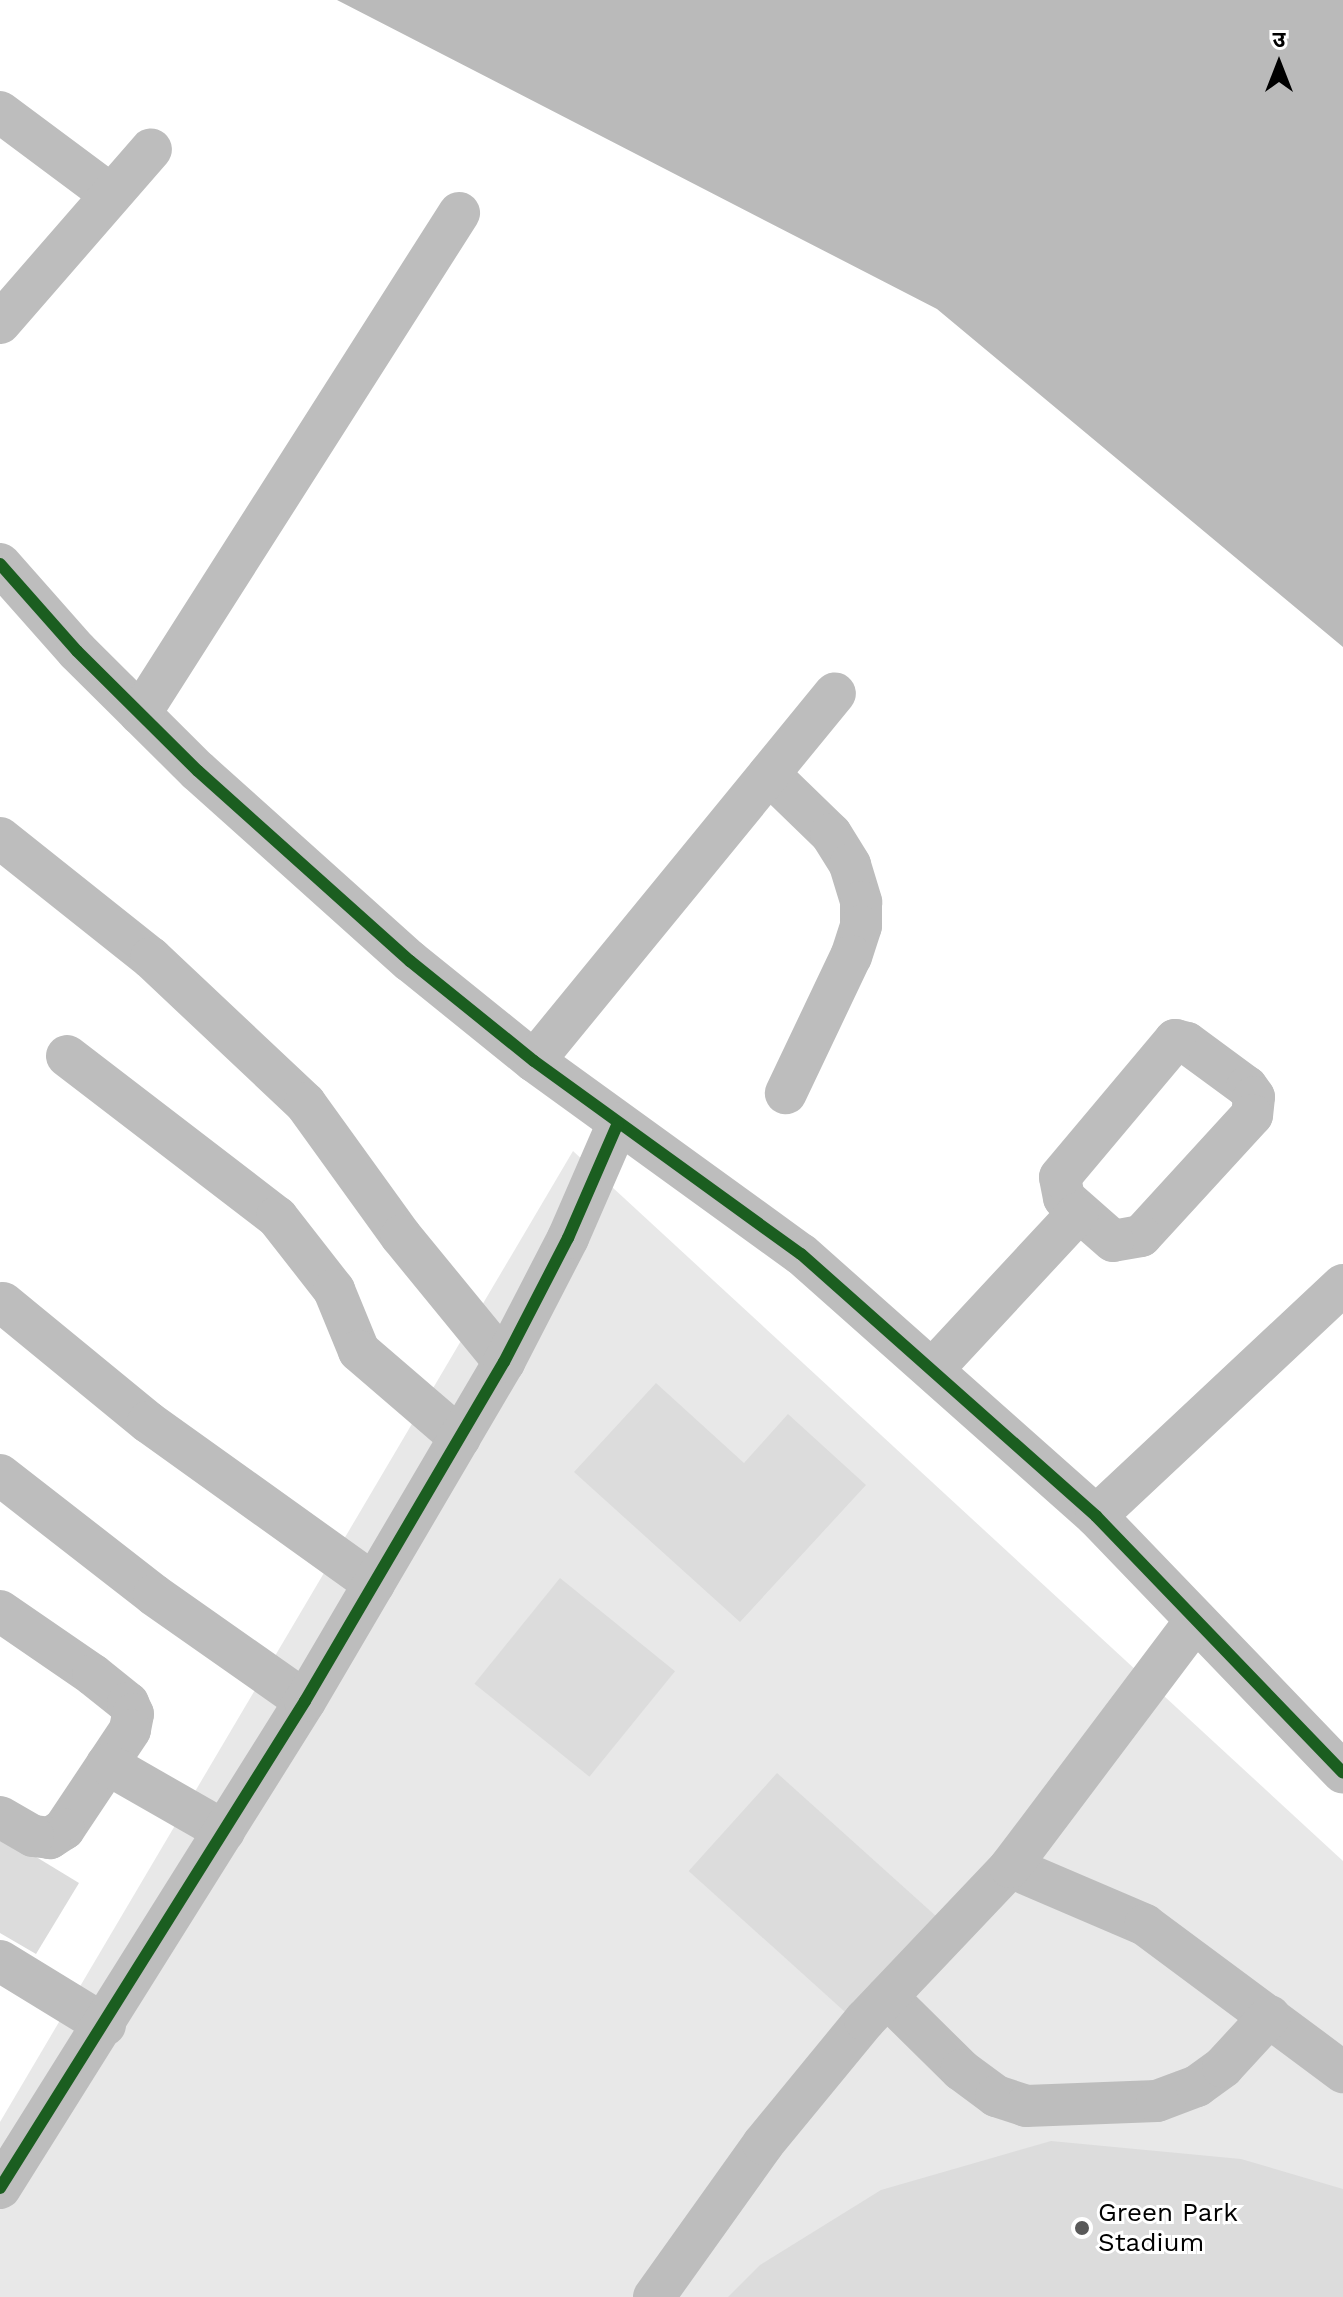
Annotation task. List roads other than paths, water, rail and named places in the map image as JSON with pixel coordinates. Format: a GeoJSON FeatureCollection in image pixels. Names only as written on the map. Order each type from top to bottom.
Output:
{"type":"FeatureCollection","features":[{"type":"Feature","properties":{"kind":"street"},"geometry":{"type":"LineString","coordinates":[[0,112],[110,194]]}},
{"type":"Feature","properties":{"kind":"street"},"geometry":{"type":"LineString","coordinates":[[0,323],[151,149]]}},
{"type":"Feature","properties":{"kind":"street"},"geometry":{"type":"LineString","coordinates":[[140,714],[459,213]]}},
{"type":"Feature","properties":{"kind":"street"},"geometry":{"type":"LineString","coordinates":[[0,564],[140,714],[410,961],[534,1061],[801,1254],[933,1369],[1096,1516],[1343,1773]]}},
{"type":"Feature","properties":{"kind":"street"},"geometry":{"type":"LineString","coordinates":[[534,1061],[835,693]]}},
{"type":"Feature","properties":{"kind":"street"},"geometry":{"type":"LineString","coordinates":[[769,774],[831,834],[850,865],[861,902],[861,926],[851,956],[786,1093]]}},
{"type":"Feature","properties":{"kind":"street"},"geometry":{"type":"LineString","coordinates":[[0,838],[151,958],[305,1103],[401,1236],[504,1362]]}},
{"type":"Feature","properties":{"kind":"street"},"geometry":{"type":"LineString","coordinates":[[1175,1040],[1187,1043],[1247,1087],[1254,1097],[1252,1115],[1141,1236],[1113,1241],[1078,1213],[1058,1188],[1060,1177],[1164,1047],[1175,1040]]}},
{"type":"Feature","properties":{"kind":"street"},"geometry":{"type":"LineString","coordinates":[[67,1056],[277,1217],[334,1290],[359,1351],[460,1438]]}},
{"type":"Feature","properties":{"kind":"street"},"geometry":{"type":"LineString","coordinates":[[0,2188],[105,2025],[305,1701],[460,1438],[504,1362],[568,1238],[618,1123]]}},
{"type":"Feature","properties":{"kind":"street"},"geometry":{"type":"LineString","coordinates":[[933,1369],[1078,1213]]}},
{"type":"Feature","properties":{"kind":"street"},"geometry":{"type":"LineString","coordinates":[[1096,1516],[1343,1285]]}},
{"type":"Feature","properties":{"kind":"street"},"geometry":{"type":"LineString","coordinates":[[3,1303],[148,1422],[374,1584]]}},
{"type":"Feature","properties":{"kind":"street"},"geometry":{"type":"LineString","coordinates":[[0,1475],[154,1595],[305,1701]]}},
{"type":"Feature","properties":{"kind":"street"},"geometry":{"type":"LineString","coordinates":[[0,1611],[128,1703],[133,1714],[130,1730],[64,1829],[50,1838],[33,1836],[0,1817]]}},
{"type":"Feature","properties":{"kind":"street"},"geometry":{"type":"LineString","coordinates":[[654,2297],[763,2144],[887,1997],[1010,1867],[1196,1620]]}},
{"type":"Feature","properties":{"kind":"street"},"geometry":{"type":"LineString","coordinates":[[107,1764],[224,1831]]}},
{"type":"Feature","properties":{"kind":"street"},"geometry":{"type":"LineString","coordinates":[[1010,1867],[1145,1925],[1343,2072]]}},
{"type":"Feature","properties":{"kind":"street"},"geometry":{"type":"LineString","coordinates":[[0,1961],[105,2025]]}},
{"type":"Feature","properties":{"kind":"street"},"geometry":{"type":"LineString","coordinates":[[887,1997],[961,2070],[996,2096],[1026,2106],[1069,2107],[1170,2096],[1197,2086],[1223,2067],[1270,2016]]}},
{"type":"Feature","properties":{"kind":"place","name":"Green Park Stadium"},"geometry":{"type":"Point","coordinates":[1082,2228]}}]}
